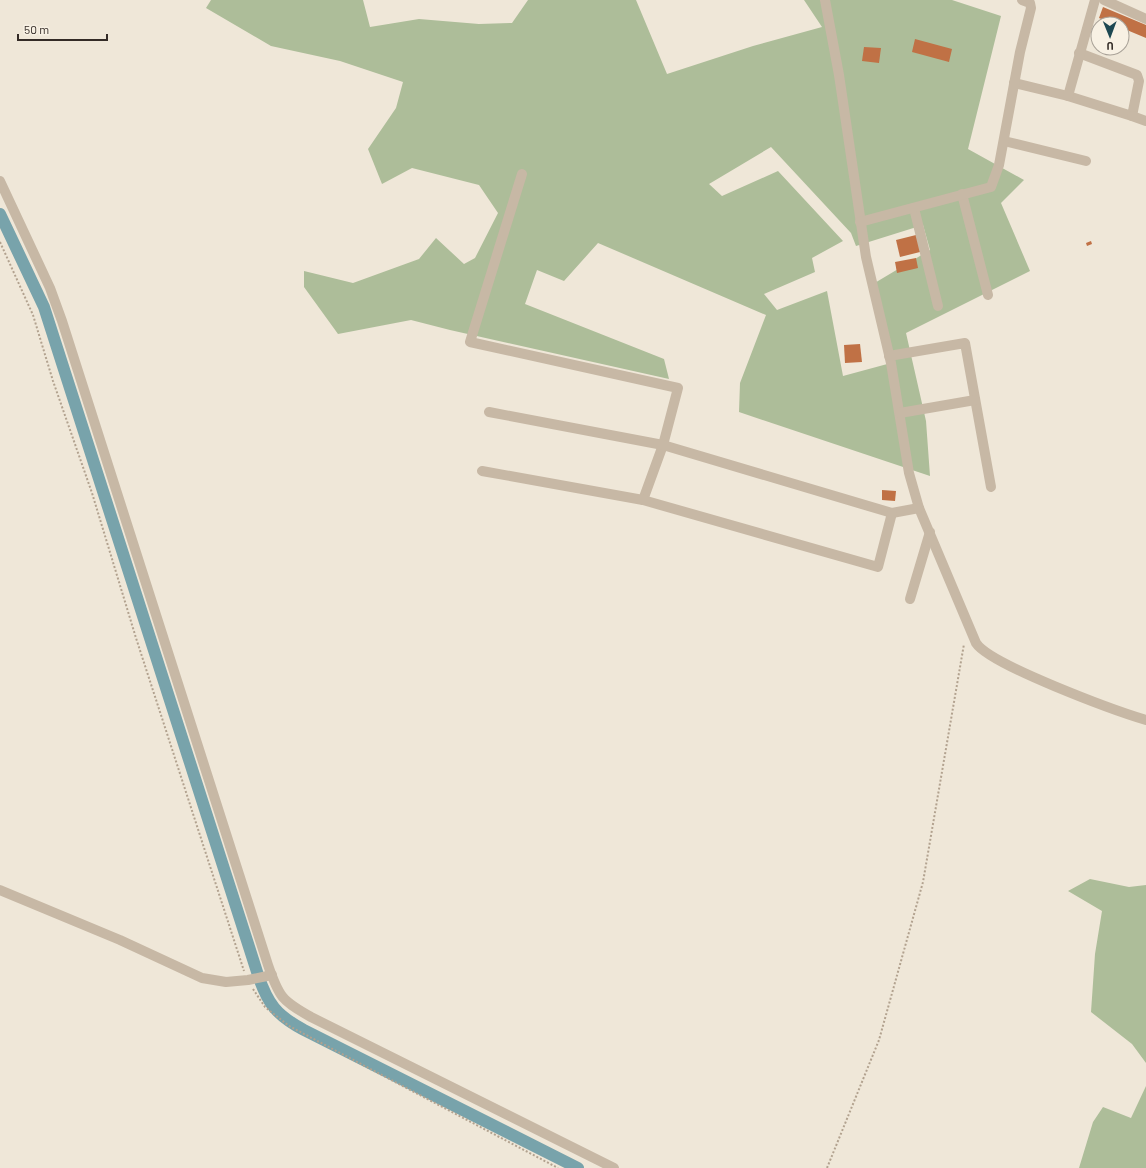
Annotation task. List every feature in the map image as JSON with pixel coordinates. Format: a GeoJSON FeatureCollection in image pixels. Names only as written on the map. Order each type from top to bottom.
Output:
{"type":"FeatureCollection","features":[{"type":"Feature","properties":{"kind":"street"},"geometry":{"type":"LineString","coordinates":[[825,0],[839,76],[866,257],[889,356],[908,465],[920,508],[976,643],[986,653],[1109,708],[1146,720]]}},
{"type":"Feature","properties":{"kind":"street"},"geometry":{"type":"LineString","coordinates":[[860,222],[991,186],[1004,141],[1014,83],[1031,8],[1030,3],[1022,0]]}},
{"type":"Feature","properties":{"kind":"street"},"geometry":{"type":"LineString","coordinates":[[1068,96],[1095,0]]}},
{"type":"Feature","properties":{"kind":"street"},"geometry":{"type":"LineString","coordinates":[[1104,0],[1146,19]]}},
{"type":"Feature","properties":{"kind":"street"},"geometry":{"type":"LineString","coordinates":[[1079,53],[1137,75],[1139,81],[1132,116]]}},
{"type":"Feature","properties":{"kind":"street"},"geometry":{"type":"LineString","coordinates":[[1014,83],[1068,96],[1146,121]]}},
{"type":"Feature","properties":{"kind":"street"},"geometry":{"type":"LineString","coordinates":[[1004,141],[1086,161]]}},
{"type":"Feature","properties":{"kind":"street"},"geometry":{"type":"LineString","coordinates":[[522,174],[470,342],[678,388],[663,445],[643,500]]}},
{"type":"Feature","properties":{"kind":"street"},"geometry":{"type":"LineString","coordinates":[[0,181],[50,288],[62,321],[268,976],[281,997],[296,1008],[614,1168]]}},
{"type":"Feature","properties":{"kind":"street"},"geometry":{"type":"LineString","coordinates":[[962,194],[988,295]]}},
{"type":"Feature","properties":{"kind":"street"},"geometry":{"type":"LineString","coordinates":[[914,208],[938,306]]}},
{"type":"Feature","properties":{"kind":"street"},"geometry":{"type":"LineString","coordinates":[[889,356],[965,343],[991,487]]}},
{"type":"Feature","properties":{"kind":"street"},"geometry":{"type":"LineString","coordinates":[[900,413],[975,400]]}},
{"type":"Feature","properties":{"kind":"street"},"geometry":{"type":"LineString","coordinates":[[490,412],[663,445],[892,513],[920,508]]}},
{"type":"Feature","properties":{"kind":"street"},"geometry":{"type":"LineString","coordinates":[[482,471],[643,500],[878,567],[892,513]]}},
{"type":"Feature","properties":{"kind":"street"},"geometry":{"type":"LineString","coordinates":[[910,599],[930,532]]}},
{"type":"Feature","properties":{"kind":"street"},"geometry":{"type":"LineString","coordinates":[[0,890],[120,940],[202,978],[222,982],[249,980],[268,976]]}},
{"type":"Feature","properties":{"kind":"path"},"geometry":{"type":"LineString","coordinates":[[0,242],[33,315],[55,388],[92,493],[136,638],[249,980],[265,1007],[289,1026],[558,1168]]}},
{"type":"Feature","properties":{"kind":"path"},"geometry":{"type":"LineString","coordinates":[[827,1168],[878,1040],[923,882],[946,758],[968,621]]}},
{"type":"Feature","properties":{"kind":"green space"},"geometry":{"type":"Polygon","coordinates":[[[211,0],[363,0],[370,27],[419,19],[479,24],[512,23],[528,0],[636,0],[667,74],[753,46],[822,27],[804,0],[952,0],[1001,16],[968,149],[1024,180],[1001,203],[1030,271],[906,333],[926,421],[930,476],[739,412],[740,383],[766,315],[598,243],[564,281],[537,270],[525,304],[664,359],[669,379],[411,320],[338,334],[304,287],[304,271],[353,283],[419,259],[436,238],[464,264],[475,258],[498,213],[479,185],[412,168],[382,184],[368,149],[396,108],[403,82],[340,61],[271,46],[206,8],[211,0]],[[771,147],[709,184],[722,196],[778,171],[843,241],[812,258],[815,272],[764,294],[777,310],[827,291],[843,376],[891,363],[873,284],[930,250],[923,225],[856,246],[851,233],[771,147]]]}},
{"type":"Feature","properties":{"kind":"green space"},"geometry":{"type":"Polygon","coordinates":[[[1090,879],[1129,887],[1146,885],[1146,1063],[1132,1044],[1091,1012],[1095,954],[1102,911],[1068,891],[1090,879]]]}},
{"type":"Feature","properties":{"kind":"green space"},"geometry":{"type":"Polygon","coordinates":[[[1146,1086],[1146,1168],[1079,1168],[1093,1122],[1103,1107],[1131,1118],[1146,1086]]]}},
{"type":"Feature","properties":{"kind":"building"},"geometry":{"type":"Polygon","coordinates":[[[1103,7],[1124,16],[1100,16],[1103,7]]]}},
{"type":"Feature","properties":{"kind":"building"},"geometry":{"type":"Polygon","coordinates":[[[1130,18],[1146,25],[1146,38],[1130,31],[1130,18]]]}},
{"type":"Feature","properties":{"kind":"building"},"geometry":{"type":"Polygon","coordinates":[[[915,39],[952,49],[949,62],[912,52],[915,39]]]}},
{"type":"Feature","properties":{"kind":"building"},"geometry":{"type":"Polygon","coordinates":[[[864,47],[881,48],[879,63],[862,61],[864,47]]]}},
{"type":"Feature","properties":{"kind":"building"},"geometry":{"type":"Polygon","coordinates":[[[920,234],[924,251],[900,257],[896,240],[920,234]]]}},
{"type":"Feature","properties":{"kind":"building"},"geometry":{"type":"Polygon","coordinates":[[[1091,241],[1092,244],[1087,246],[1086,243],[1091,241]]]}},
{"type":"Feature","properties":{"kind":"building"},"geometry":{"type":"Polygon","coordinates":[[[916,258],[918,268],[897,273],[895,262],[916,258]]]}},
{"type":"Feature","properties":{"kind":"building"},"geometry":{"type":"Polygon","coordinates":[[[860,344],[862,362],[845,363],[844,345],[860,344]]]}},
{"type":"Feature","properties":{"kind":"building"},"geometry":{"type":"Polygon","coordinates":[[[882,490],[896,491],[895,501],[882,500],[882,490]]]}},
{"type":"Feature","properties":{"kind":"waterway"},"geometry":{"type":"LineString","coordinates":[[0,214],[44,307],[265,994],[274,1008],[294,1025],[578,1168]]}}]}
